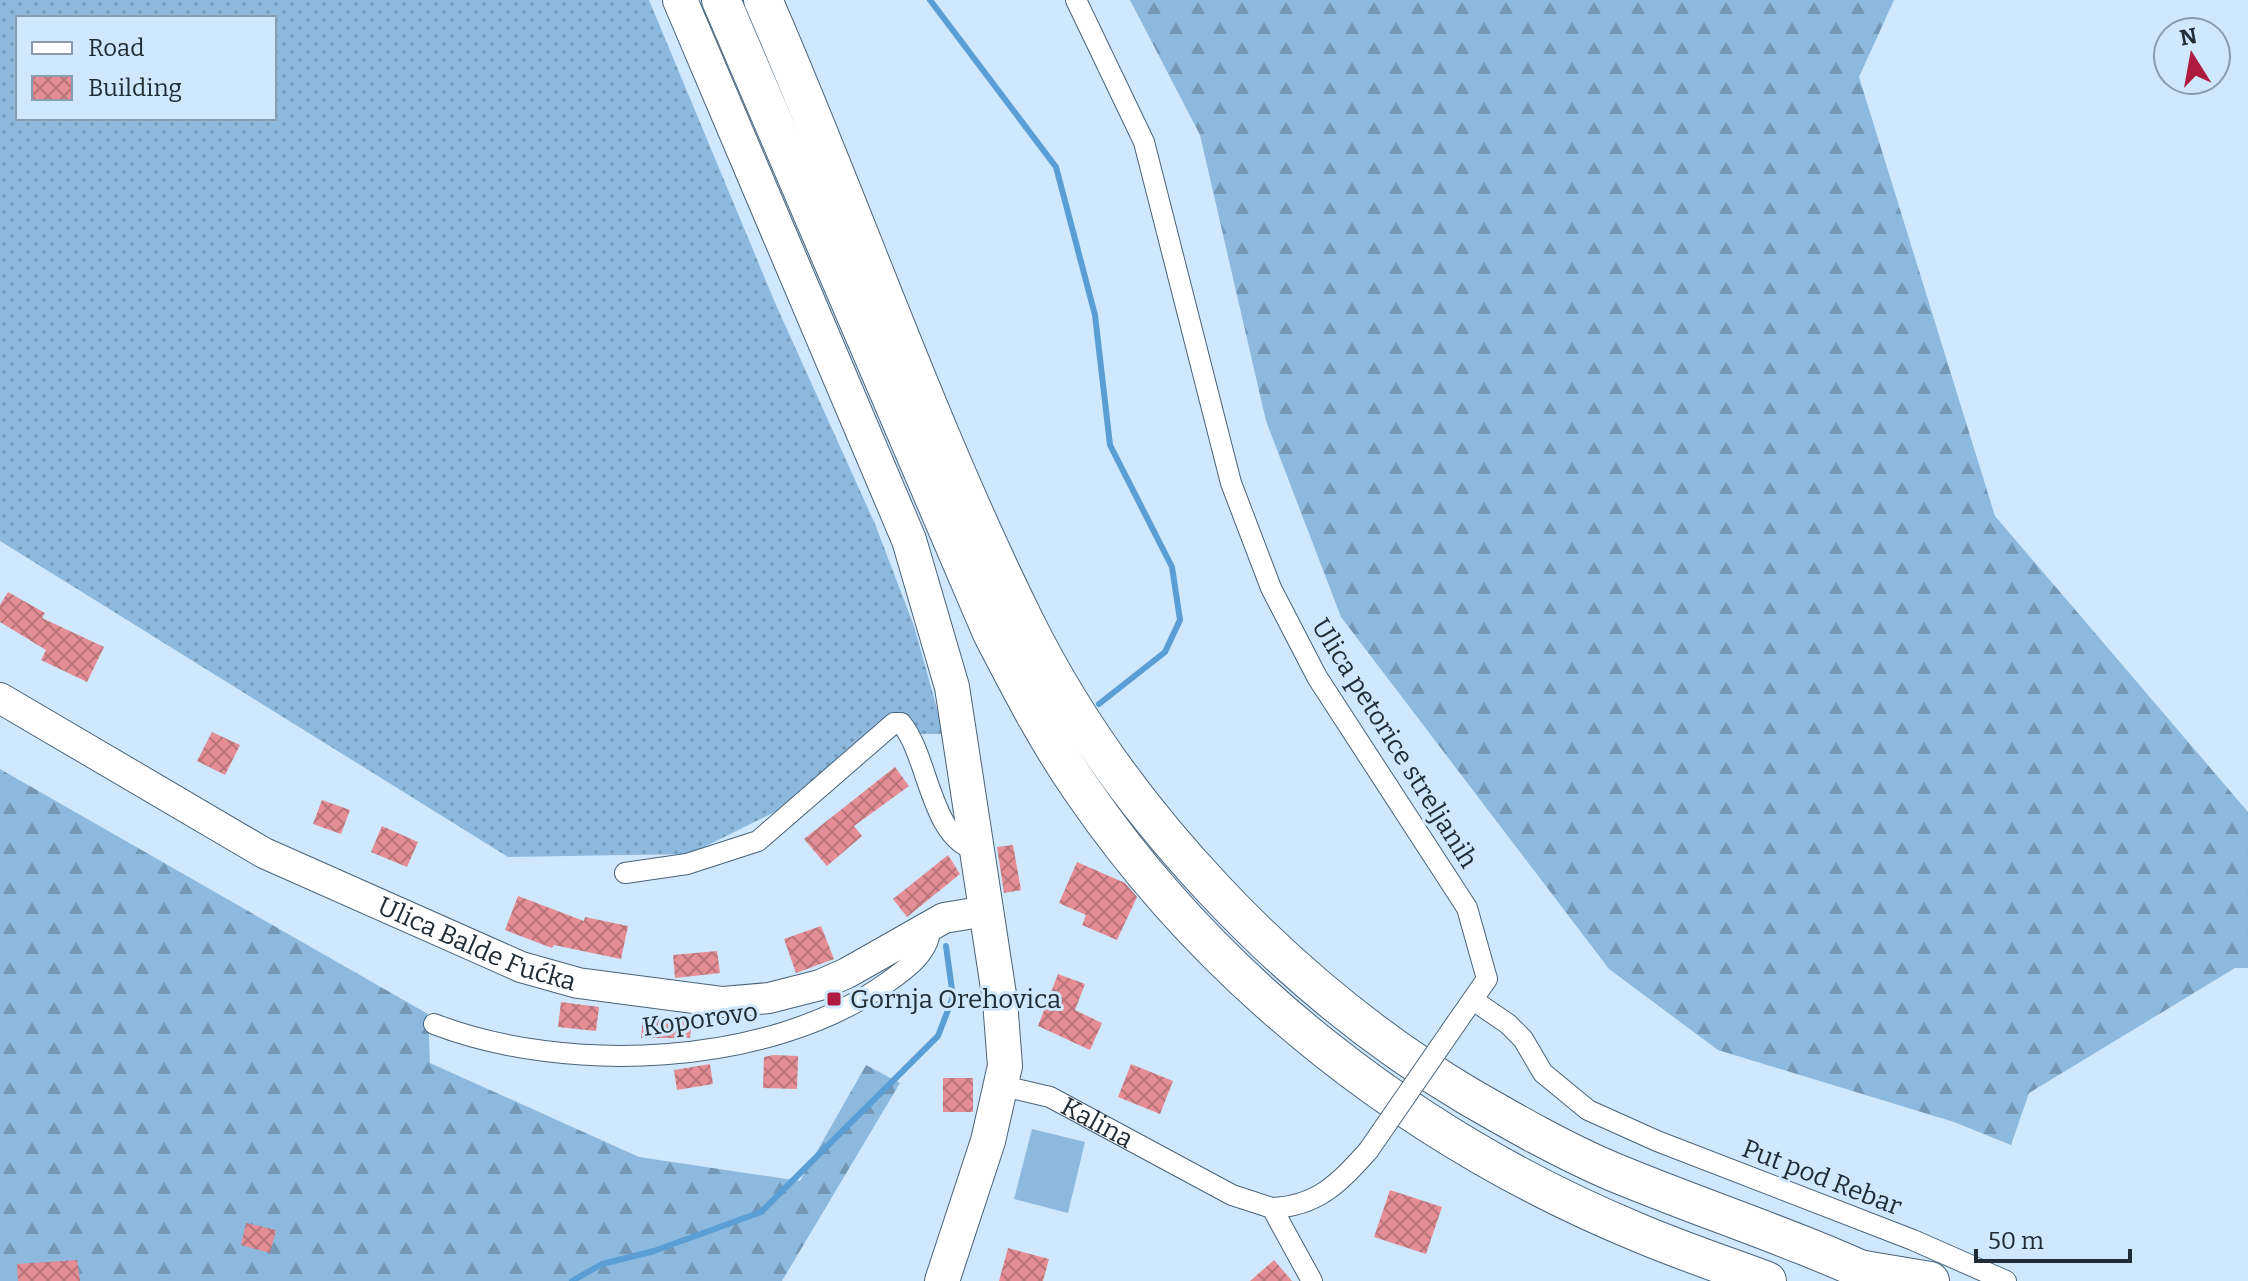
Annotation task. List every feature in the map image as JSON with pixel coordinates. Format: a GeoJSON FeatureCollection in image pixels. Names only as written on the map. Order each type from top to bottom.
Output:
{"type":"FeatureCollection","features":[{"type":"Feature","properties":{"kind":"highway"},"geometry":{"type":"LineString","coordinates":[[721,0],[978,603],[1034,714],[1081,789],[1186,921],[1260,994],[1330,1052],[1429,1123],[1597,1214],[1767,1281]]}},
{"type":"Feature","properties":{"kind":"highway"},"geometry":{"type":"LineString","coordinates":[[763,0],[824,140],[920,385],[1026,624],[1080,716],[1128,785],[1233,912],[1342,1009],[1466,1095],[1606,1169],[1875,1276],[1930,1281]]}},
{"type":"Feature","properties":{"kind":"highway"},"geometry":{"type":"LineString","coordinates":[[1597,1214],[1635,1245],[1707,1281]]}},
{"type":"Feature","properties":{"kind":"main road"},"geometry":{"type":"LineString","coordinates":[[680,0],[909,540],[952,687],[1005,1047],[1003,1086],[964,1221],[942,1281]]}},
{"type":"Feature","properties":{"kind":"main road","name":"Ulica Balde Fućka"},"geometry":{"type":"LineString","coordinates":[[0,698],[264,853],[521,967],[578,983],[723,1002],[769,998],[820,985],[847,973],[930,925],[956,914],[986,911]]}},
{"type":"Feature","properties":{"kind":"street","name":"Ulica petorice streljanih"},"geometry":{"type":"LineString","coordinates":[[1076,0],[1144,142],[1231,483],[1266,575],[1317,677],[1467,908],[1487,979],[1368,1151],[1325,1194],[1292,1207],[1272,1208]]}},
{"type":"Feature","properties":{"kind":"street"},"geometry":{"type":"LineString","coordinates":[[625,873],[687,864],[758,841],[894,723],[901,723],[912,741],[926,782],[955,840],[976,850]]}},
{"type":"Feature","properties":{"kind":"street","name":"Koporovo"},"geometry":{"type":"LineString","coordinates":[[434,1024],[490,1041],[607,1055],[658,1053],[753,1040],[839,1013],[866,997],[923,952],[931,937],[930,925]]}},
{"type":"Feature","properties":{"kind":"street","name":"Put pod Rebar"},"geometry":{"type":"LineString","coordinates":[[1473,1000],[1523,1039],[1543,1073],[1588,1110],[1913,1240],[2006,1281]]}},
{"type":"Feature","properties":{"kind":"street","name":"Kalina"},"geometry":{"type":"LineString","coordinates":[[1003,1086],[1050,1097],[1232,1195],[1272,1208]]}},
{"type":"Feature","properties":{"kind":"street"},"geometry":{"type":"LineString","coordinates":[[1272,1208],[1312,1281]]}},
{"type":"Feature","properties":{"kind":"green space"},"geometry":{"type":"Polygon","coordinates":[[[0,0],[649,0],[776,305],[875,524],[914,626],[944,734],[899,734],[823,788],[690,854],[508,857],[0,541],[0,0]]]}},
{"type":"Feature","properties":{"kind":"green space"},"geometry":{"type":"Polygon","coordinates":[[[1130,0],[1894,0],[1859,77],[1995,516],[2248,812],[2248,968],[2235,968],[2029,1093],[2011,1145],[1954,1122],[1718,1050],[1609,969],[1341,617],[1266,421],[1200,135],[1130,0]]]}},
{"type":"Feature","properties":{"kind":"green space"},"geometry":{"type":"Polygon","coordinates":[[[0,769],[428,1014],[430,1063],[639,1157],[800,1181],[866,1065],[900,1083],[782,1281],[0,1281],[0,769]]]}},
{"type":"Feature","properties":{"kind":"green space"},"geometry":{"type":"Polygon","coordinates":[[[1032,1129],[1085,1142],[1068,1213],[1014,1199],[1032,1129]]]}},
{"type":"Feature","properties":{"kind":"building"},"geometry":{"type":"Polygon","coordinates":[[[8,592],[45,613],[42,618],[104,647],[87,682],[41,660],[46,650],[0,622],[0,605],[8,592]]]}},
{"type":"Feature","properties":{"kind":"building"},"geometry":{"type":"Polygon","coordinates":[[[212,732],[240,745],[225,775],[197,761],[212,732]]]}},
{"type":"Feature","properties":{"kind":"building"},"geometry":{"type":"Polygon","coordinates":[[[895,767],[909,786],[854,826],[862,836],[827,866],[804,839],[895,767]]]}},
{"type":"Feature","properties":{"kind":"building"},"geometry":{"type":"Polygon","coordinates":[[[322,800],[350,810],[341,834],[313,824],[322,800]]]}},
{"type":"Feature","properties":{"kind":"building"},"geometry":{"type":"Polygon","coordinates":[[[382,826],[418,842],[407,867],[371,852],[382,826]]]}},
{"type":"Feature","properties":{"kind":"building"},"geometry":{"type":"Polygon","coordinates":[[[1013,845],[1021,890],[1004,893],[997,847],[1013,845]]]}},
{"type":"Feature","properties":{"kind":"building"},"geometry":{"type":"Polygon","coordinates":[[[948,855],[960,874],[907,917],[893,899],[948,855]]]}},
{"type":"Feature","properties":{"kind":"building"},"geometry":{"type":"Polygon","coordinates":[[[1077,862],[1125,883],[1137,897],[1117,940],[1082,925],[1086,915],[1059,903],[1077,862]]]}},
{"type":"Feature","properties":{"kind":"building"},"geometry":{"type":"Polygon","coordinates":[[[518,896],[584,921],[585,917],[628,926],[621,959],[554,945],[552,948],[505,930],[518,896]]]}},
{"type":"Feature","properties":{"kind":"building"},"geometry":{"type":"Polygon","coordinates":[[[821,926],[834,959],[796,973],[784,939],[821,926]]]}},
{"type":"Feature","properties":{"kind":"building"},"geometry":{"type":"Polygon","coordinates":[[[717,951],[720,973],[675,978],[673,955],[717,951]]]}},
{"type":"Feature","properties":{"kind":"building"},"geometry":{"type":"Polygon","coordinates":[[[1058,974],[1085,984],[1075,1010],[1102,1023],[1090,1050],[1038,1026],[1058,974]]]}},
{"type":"Feature","properties":{"kind":"building"},"geometry":{"type":"Polygon","coordinates":[[[561,1002],[599,1007],[596,1031],[558,1027],[561,1002]]]}},
{"type":"Feature","properties":{"kind":"building"},"geometry":{"type":"Polygon","coordinates":[[[643,1016],[692,1020],[690,1038],[641,1038],[643,1016]]]}},
{"type":"Feature","properties":{"kind":"building"},"geometry":{"type":"Polygon","coordinates":[[[798,1056],[797,1089],[763,1088],[764,1057],[798,1056]]]}},
{"type":"Feature","properties":{"kind":"building"},"geometry":{"type":"Polygon","coordinates":[[[710,1064],[713,1084],[677,1090],[674,1070],[710,1064]]]}},
{"type":"Feature","properties":{"kind":"building"},"geometry":{"type":"Polygon","coordinates":[[[1131,1064],[1173,1081],[1160,1114],[1118,1097],[1131,1064]]]}},
{"type":"Feature","properties":{"kind":"building"},"geometry":{"type":"Polygon","coordinates":[[[943,1078],[973,1078],[973,1112],[943,1112],[943,1078]]]}},
{"type":"Feature","properties":{"kind":"building"},"geometry":{"type":"Polygon","coordinates":[[[1390,1190],[1442,1207],[1426,1254],[1374,1237],[1390,1190]]]}},
{"type":"Feature","properties":{"kind":"building"},"geometry":{"type":"Polygon","coordinates":[[[246,1223],[276,1230],[270,1253],[241,1245],[246,1223]]]}},
{"type":"Feature","properties":{"kind":"building"},"geometry":{"type":"Polygon","coordinates":[[[1008,1248],[1049,1259],[1043,1281],[999,1281],[1008,1248]]]}},
{"type":"Feature","properties":{"kind":"building"},"geometry":{"type":"Polygon","coordinates":[[[77,1260],[80,1281],[18,1281],[17,1264],[77,1260]]]}},
{"type":"Feature","properties":{"kind":"building"},"geometry":{"type":"Polygon","coordinates":[[[1274,1260],[1292,1281],[1250,1281],[1274,1260]]]}},
{"type":"Feature","properties":{"kind":"waterway"},"geometry":{"type":"LineString","coordinates":[[930,0],[1056,167],[1095,315],[1110,445],[1172,567],[1180,620],[1165,652],[1099,704]]}},
{"type":"Feature","properties":{"kind":"waterway"},"geometry":{"type":"LineString","coordinates":[[572,1281],[602,1264],[654,1251],[761,1212],[938,1036],[953,997],[946,946]]}},
{"type":"Feature","properties":{"kind":"place","name":"Gornja Orehovica"},"geometry":{"type":"Point","coordinates":[834,999]}}]}
